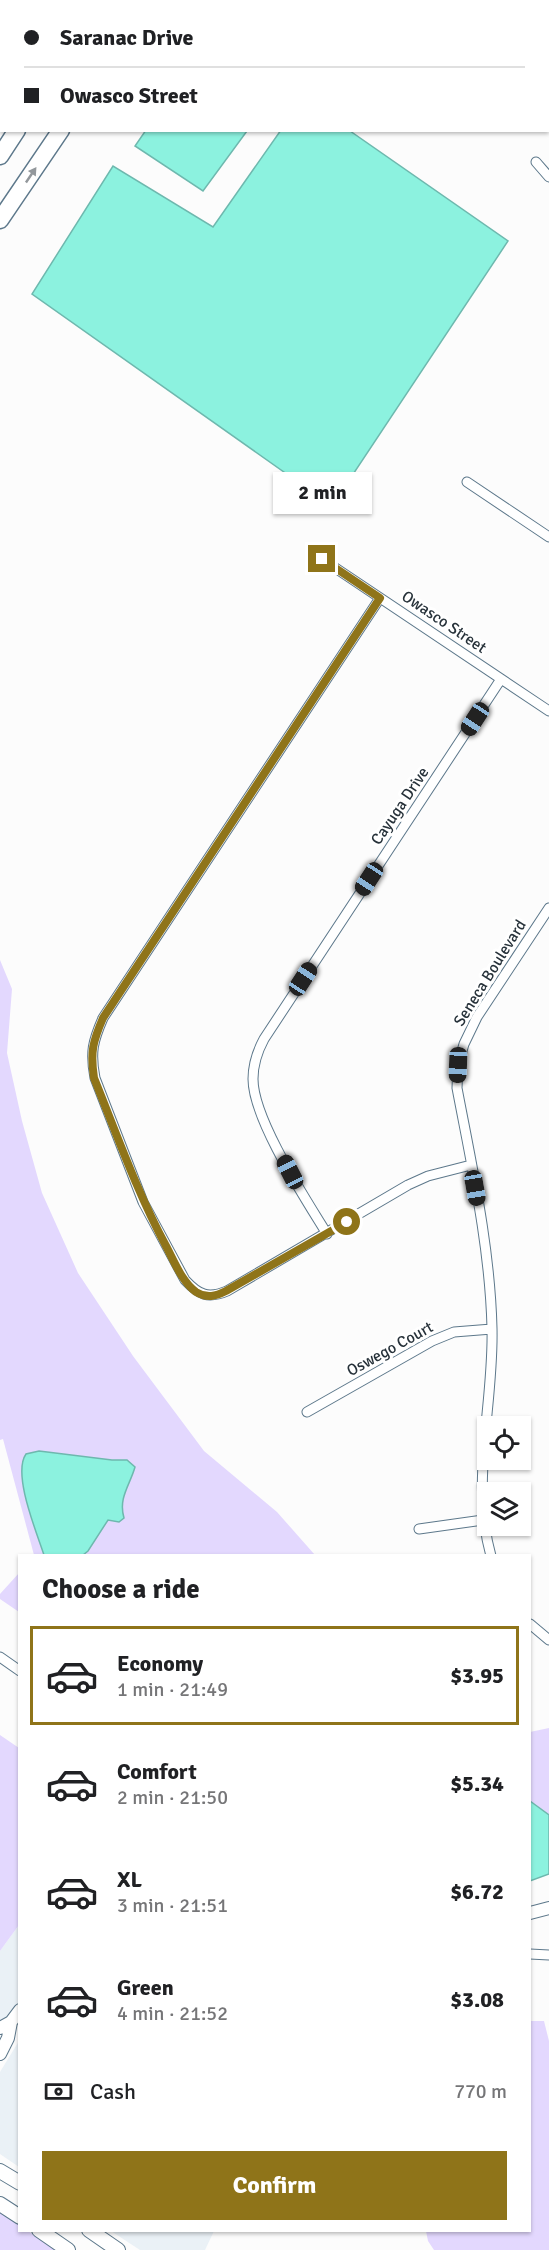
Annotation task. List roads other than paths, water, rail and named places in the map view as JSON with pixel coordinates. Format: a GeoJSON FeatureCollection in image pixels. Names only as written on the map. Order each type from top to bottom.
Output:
{"type":"FeatureCollection","features":[{"type":"Feature","properties":{"kind":"highway"},"geometry":{"type":"LineString","coordinates":[[0,156],[16,132]]}},
{"type":"Feature","properties":{"kind":"highway"},"geometry":{"type":"LineString","coordinates":[[0,220],[60,132]]}},
{"type":"Feature","properties":{"kind":"main road"},"geometry":{"type":"LineString","coordinates":[[0,2171],[18,2182]]}},
{"type":"Feature","properties":{"kind":"main road"},"geometry":{"type":"LineString","coordinates":[[0,2204],[18,2216]]}},
{"type":"Feature","properties":{"kind":"main road"},"geometry":{"type":"LineString","coordinates":[[42,2232],[68,2250]]}},
{"type":"Feature","properties":{"kind":"main road"},"geometry":{"type":"LineString","coordinates":[[92,2232],[118,2250]]}},
{"type":"Feature","properties":{"kind":"street"},"geometry":{"type":"LineString","coordinates":[[536,162],[549,177]]}},
{"type":"Feature","properties":{"kind":"street"},"geometry":{"type":"LineString","coordinates":[[468,482],[549,537]]}},
{"type":"Feature","properties":{"kind":"street","name":"Owasco Street"},"geometry":{"type":"LineString","coordinates":[[322,559],[549,711]]}},
{"type":"Feature","properties":{"kind":"street"},"geometry":{"type":"LineString","coordinates":[[380,598],[103,1018],[96,1035],[91,1058],[94,1078],[143,1202],[185,1280],[195,1291],[204,1296],[215,1296],[226,1291],[408,1185],[428,1176],[471,1165]]}},
{"type":"Feature","properties":{"kind":"street","name":"Cayuga Drive"},"geometry":{"type":"LineString","coordinates":[[327,1234],[290,1172],[262,1115],[253,1080],[258,1051],[501,680]]}},
{"type":"Feature","properties":{"kind":"street","name":"Seneca Boulevard"},"geometry":{"type":"LineString","coordinates":[[483,1482],[492,1355],[490,1280],[457,1088],[458,1065],[464,1044],[477,1017],[549,908]]}},
{"type":"Feature","properties":{"kind":"street","name":"Oswego Court"},"geometry":{"type":"LineString","coordinates":[[307,1412],[432,1341],[454,1332],[492,1329]]}},
{"type":"Feature","properties":{"kind":"street"},"geometry":{"type":"LineString","coordinates":[[419,1529],[477,1522]]}},
{"type":"Feature","properties":{"kind":"street","name":"Seneca Boulevard"},"geometry":{"type":"LineString","coordinates":[[486,1536],[491,1554]]}},
{"type":"Feature","properties":{"kind":"street"},"geometry":{"type":"LineString","coordinates":[[531,1625],[549,1640]]}},
{"type":"Feature","properties":{"kind":"street"},"geometry":{"type":"LineString","coordinates":[[0,1657],[18,1670]]}},
{"type":"Feature","properties":{"kind":"street"},"geometry":{"type":"LineString","coordinates":[[531,1914],[549,1908]]}},
{"type":"Feature","properties":{"kind":"street"},"geometry":{"type":"LineString","coordinates":[[531,1954],[549,1955]]}},
{"type":"Feature","properties":{"kind":"street"},"geometry":{"type":"LineString","coordinates":[[0,2054],[8,2038],[5,2025],[18,2012]]}}]}
